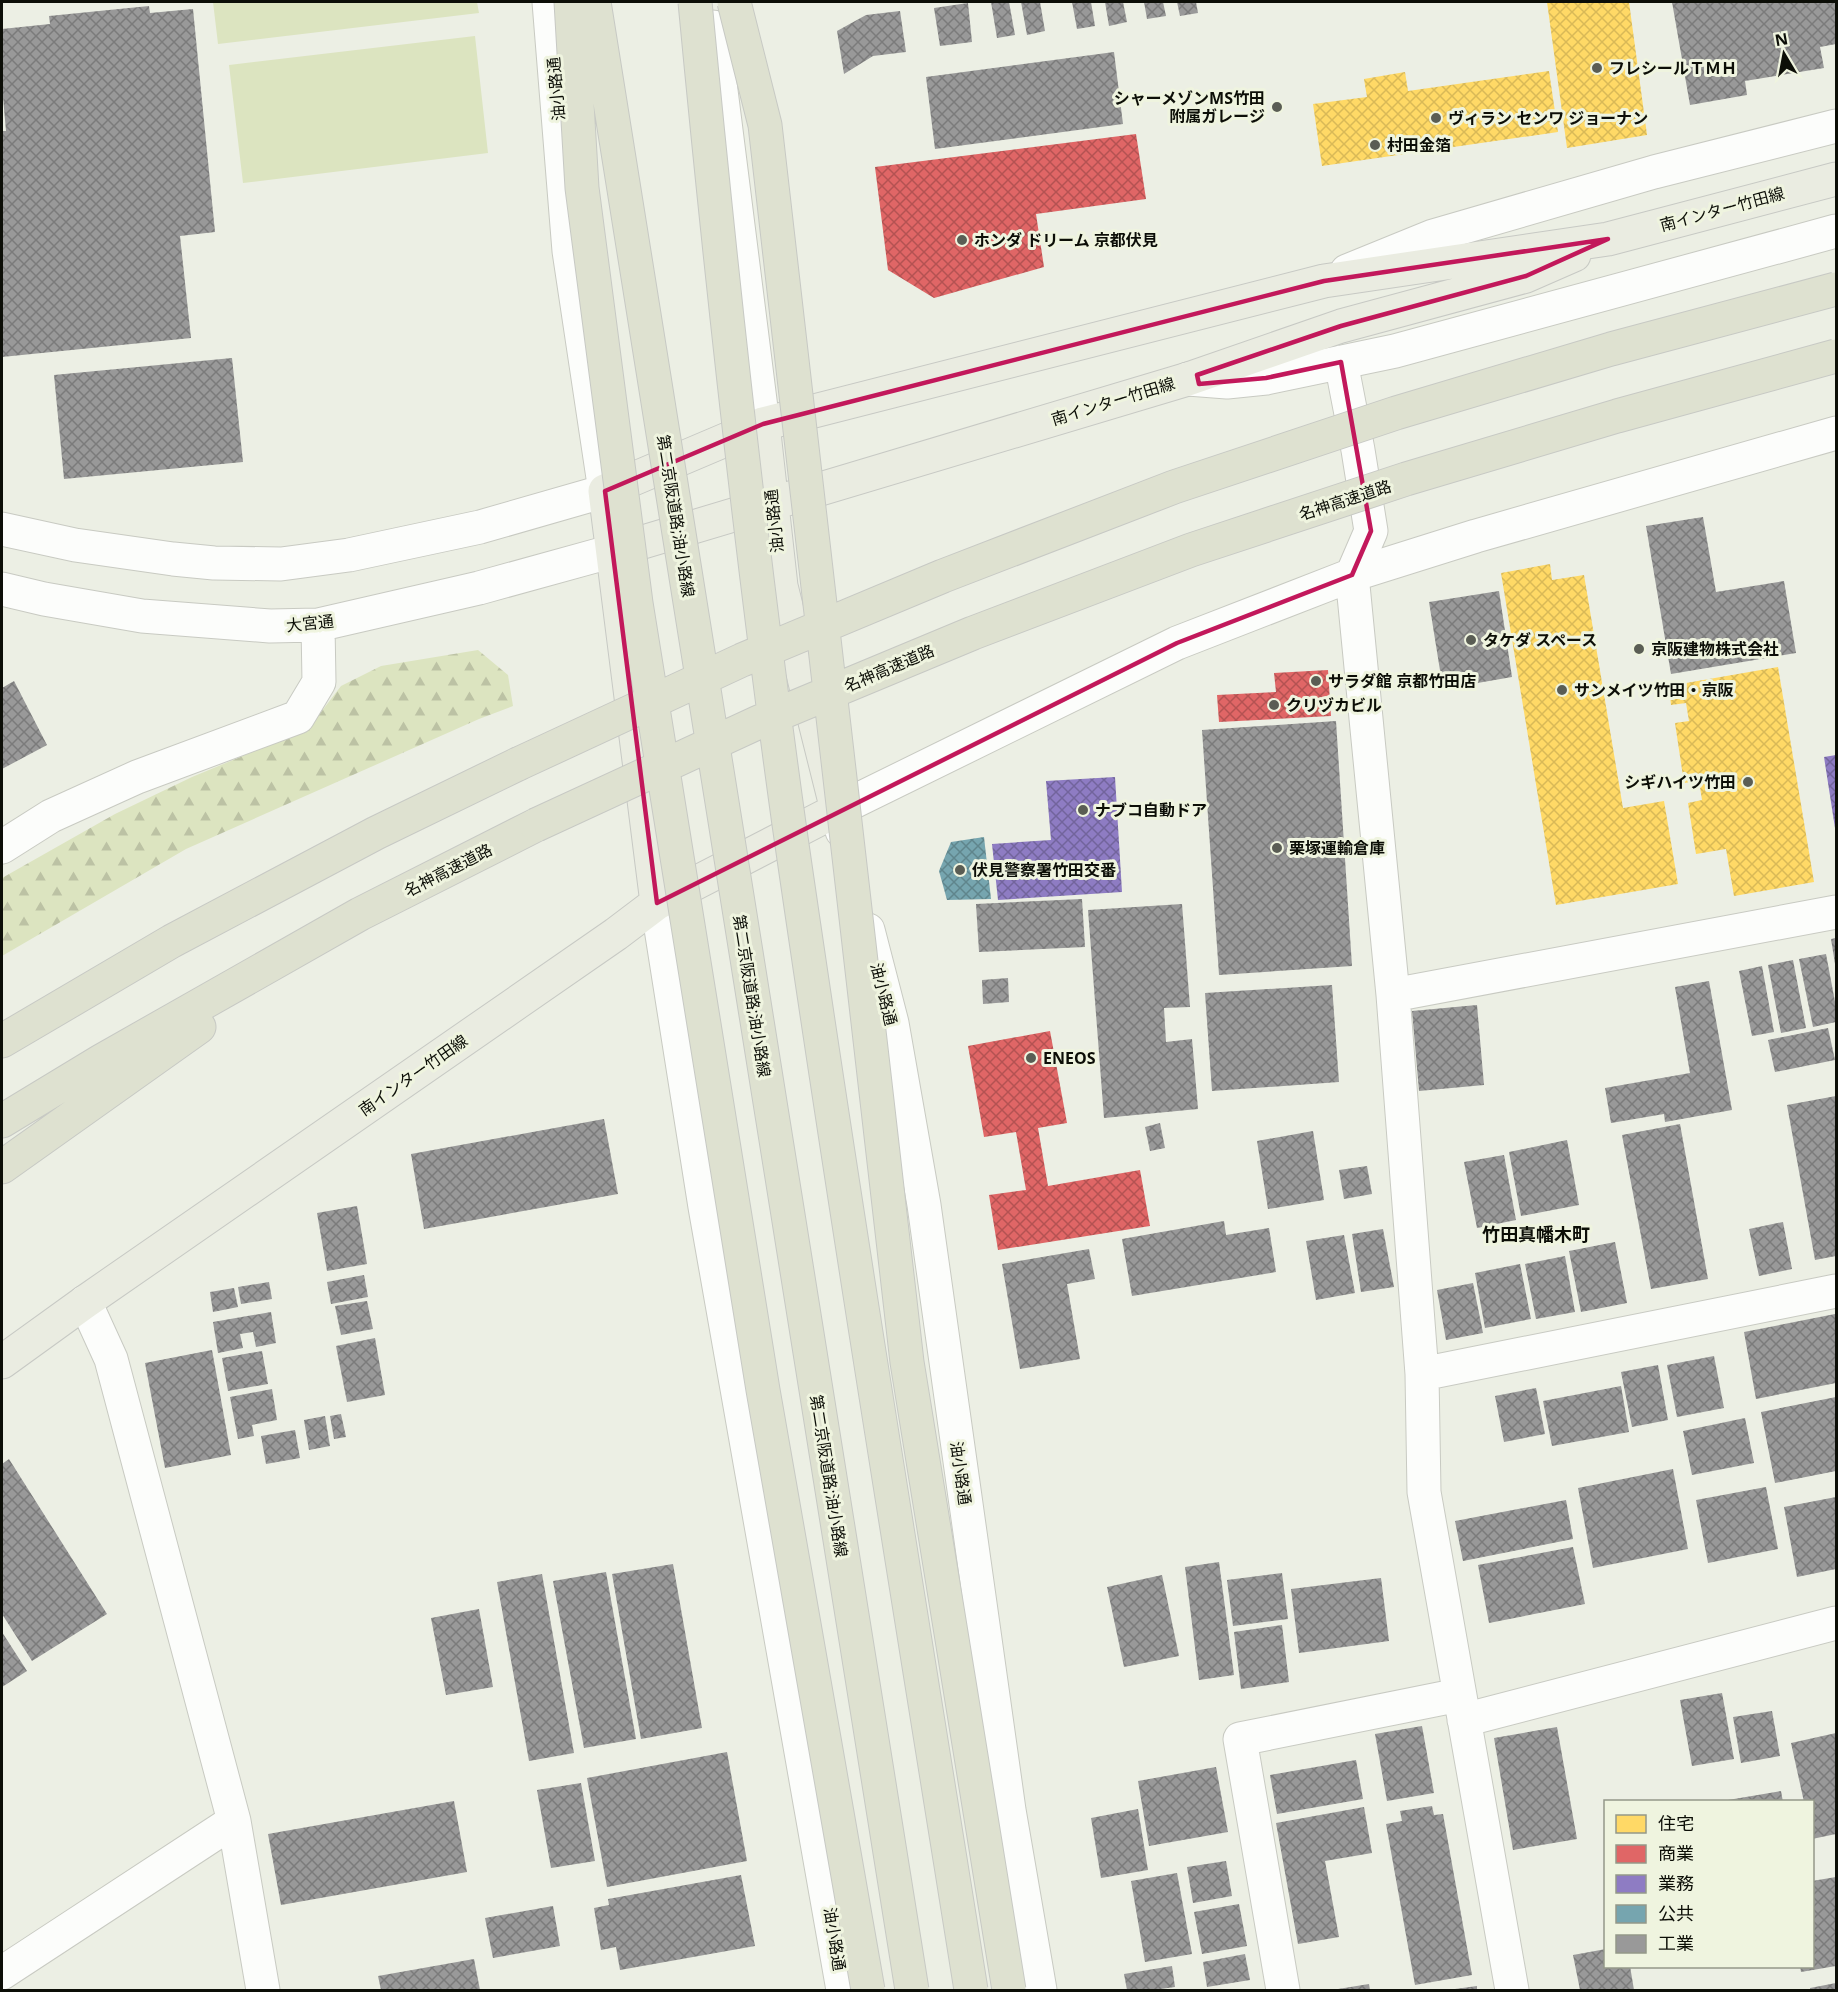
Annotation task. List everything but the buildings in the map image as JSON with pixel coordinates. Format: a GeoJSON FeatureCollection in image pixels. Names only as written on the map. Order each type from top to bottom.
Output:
{"type":"FeatureCollection","features":[{"type":"Feature","properties":{"kind":"highway"},"geometry":{"type":"LineString","coordinates":[[571,2],[582,188],[636,603],[761,1378],[868,1990]]}},
{"type":"Feature","properties":{"kind":"highway","name":"第二京阪道路;油小路線"},"geometry":{"type":"LineString","coordinates":[[594,2],[912,1990]]}},
{"type":"Feature","properties":{"kind":"highway"},"geometry":{"type":"LineString","coordinates":[[695,2],[708,146],[750,520],[789,822],[862,1304],[971,1990]]}},
{"type":"Feature","properties":{"kind":"highway"},"geometry":{"type":"LineString","coordinates":[[734,2],[765,124],[907,1362],[1009,1990]]}},
{"type":"Feature","properties":{"kind":"highway"},"geometry":{"type":"LineString","coordinates":[[2,1028],[376,833],[518,764],[742,660],[943,576],[1174,487],[1396,413],[1611,349],[1836,289]]}},
{"type":"Feature","properties":{"kind":"highway","name":"名神高速道路"},"geometry":{"type":"LineString","coordinates":[[2,1121],[101,1061],[360,914],[536,825],[759,722],[973,633],[1191,550],[1418,476],[1617,416],[1836,356]]}},
{"type":"Feature","properties":{"kind":"highway"},"geometry":{"type":"LineString","coordinates":[[2,1167],[360,914]]}},
{"type":"Feature","properties":{"kind":"highway"},"geometry":{"type":"LineString","coordinates":[[2,1041],[172,941]]}},
{"type":"Feature","properties":{"kind":"main road","name":"南インター竹田線"},"geometry":{"type":"LineString","coordinates":[[604,490],[763,424],[1324,281],[1608,238],[1836,179]]}},
{"type":"Feature","properties":{"kind":"main road","name":"南インター竹田線"},"geometry":{"type":"LineString","coordinates":[[613,551],[1188,379],[1341,326],[1526,276],[1608,238]]}},
{"type":"Feature","properties":{"kind":"main road","name":"油小路通"},"geometry":{"type":"LineString","coordinates":[[763,424],[781,586],[837,810]]}},
{"type":"Feature","properties":{"kind":"main road","name":"油小路通"},"geometry":{"type":"LineString","coordinates":[[604,490],[657,903]]}},
{"type":"Feature","properties":{"kind":"main road","name":"南インター竹田線"},"geometry":{"type":"LineString","coordinates":[[2,1362],[616,934],[657,903],[837,810]]}},
{"type":"Feature","properties":{"kind":"street","name":"油小路通"},"geometry":{"type":"LineString","coordinates":[[549,2],[569,251],[604,490]]}},
{"type":"Feature","properties":{"kind":"street","name":"油小路通"},"geometry":{"type":"LineString","coordinates":[[710,2],[763,424]]}},
{"type":"Feature","properties":{"kind":"street"},"geometry":{"type":"LineString","coordinates":[[1324,281],[1433,237],[1654,172],[1836,126]]}},
{"type":"Feature","properties":{"kind":"street"},"geometry":{"type":"LineString","coordinates":[[1188,379],[1227,382],[1266,378],[1395,351],[1836,231]]}},
{"type":"Feature","properties":{"kind":"street"},"geometry":{"type":"LineString","coordinates":[[1341,362],[1371,531],[1352,575],[1393,995],[1422,1374],[1424,1492],[1512,1990]]}},
{"type":"Feature","properties":{"kind":"street"},"geometry":{"type":"LineString","coordinates":[[837,810],[1177,643],[1352,575],[1487,533],[1836,433]]}},
{"type":"Feature","properties":{"kind":"street"},"geometry":{"type":"LineString","coordinates":[[2,529],[75,545],[173,559],[214,563],[281,564],[349,555],[480,527],[604,490]]}},
{"type":"Feature","properties":{"kind":"street","name":"大宮通"},"geometry":{"type":"LineString","coordinates":[[2,589],[44,599],[142,616],[270,626],[318,625],[479,588],[613,551]]}},
{"type":"Feature","properties":{"kind":"street"},"geometry":{"type":"LineString","coordinates":[[2,847],[51,816],[138,777],[298,717],[319,682],[318,625]]}},
{"type":"Feature","properties":{"kind":"street","name":"油小路通"},"geometry":{"type":"LineString","coordinates":[[837,810],[892,1023],[920,1183],[1009,1810],[1040,1990]]}},
{"type":"Feature","properties":{"kind":"street","name":"油小路通"},"geometry":{"type":"LineString","coordinates":[[657,903],[705,1207],[843,1990]]}},
{"type":"Feature","properties":{"kind":"street"},"geometry":{"type":"LineString","coordinates":[[1393,995],[1836,912]]}},
{"type":"Feature","properties":{"kind":"street"},"geometry":{"type":"LineString","coordinates":[[1422,1374],[1836,1291]]}},
{"type":"Feature","properties":{"kind":"street"},"geometry":{"type":"LineString","coordinates":[[85,1302],[111,1359],[234,1821],[263,1990]]}},
{"type":"Feature","properties":{"kind":"street"},"geometry":{"type":"LineString","coordinates":[[1283,1990],[1240,1738],[1461,1708],[1836,1623]]}},
{"type":"Feature","properties":{"kind":"street"},"geometry":{"type":"LineString","coordinates":[[2,1973],[234,1821]]}},
{"type":"Feature","properties":{"kind":"highlighted area"},"geometry":{"type":"Polygon","coordinates":[[[1608,239],[1526,276],[1341,326],[1197,375],[1199,384],[1266,378],[1341,362],[1371,531],[1352,575],[1177,643],[657,903],[605,491],[763,424],[1324,281],[1608,239]]]}},
{"type":"Feature","properties":{"kind":"green space"},"geometry":{"type":"Polygon","coordinates":[[[213,2],[477,2],[479,13],[218,44],[213,2]]]}},
{"type":"Feature","properties":{"kind":"green space"},"geometry":{"type":"Polygon","coordinates":[[[475,36],[488,153],[243,183],[229,65],[475,36]]]}},
{"type":"Feature","properties":{"kind":"green space"},"geometry":{"type":"Polygon","coordinates":[[[478,650],[508,675],[513,706],[186,849],[2,956],[2,878],[115,814],[192,777],[308,729],[341,686],[381,666],[478,650]]]}},
{"type":"Feature","properties":{"kind":"place","name":"フレシールＴＭＨ"},"geometry":{"type":"Point","coordinates":[1597,68]}},
{"type":"Feature","properties":{"kind":"place","name":"シャーメゾンMS竹田 附属ガレージ"},"geometry":{"type":"Point","coordinates":[1277,107]}},
{"type":"Feature","properties":{"kind":"place","name":"ヴィラン センワ ジョーナン"},"geometry":{"type":"Point","coordinates":[1436,118]}},
{"type":"Feature","properties":{"kind":"place","name":"村田金箔"},"geometry":{"type":"Point","coordinates":[1375,145]}},
{"type":"Feature","properties":{"kind":"place","name":"ホンダ ドリーム 京都伏見"},"geometry":{"type":"Point","coordinates":[962,240]}},
{"type":"Feature","properties":{"kind":"place","name":"タケダ スペース"},"geometry":{"type":"Point","coordinates":[1471,640]}},
{"type":"Feature","properties":{"kind":"place","name":"京阪建物株式会社"},"geometry":{"type":"Point","coordinates":[1639,649]}},
{"type":"Feature","properties":{"kind":"place","name":"サラダ館 京都竹田店"},"geometry":{"type":"Point","coordinates":[1316,681]}},
{"type":"Feature","properties":{"kind":"place","name":"サンメイツ竹田・京阪"},"geometry":{"type":"Point","coordinates":[1562,690]}},
{"type":"Feature","properties":{"kind":"place","name":"クリヅカビル"},"geometry":{"type":"Point","coordinates":[1274,705]}},
{"type":"Feature","properties":{"kind":"place","name":"シギハイツ竹田"},"geometry":{"type":"Point","coordinates":[1748,782]}},
{"type":"Feature","properties":{"kind":"place","name":"ナブコ自動ドア"},"geometry":{"type":"Point","coordinates":[1083,810]}},
{"type":"Feature","properties":{"kind":"place","name":"栗塚運輸倉庫"},"geometry":{"type":"Point","coordinates":[1277,848]}},
{"type":"Feature","properties":{"kind":"place","name":"伏見警察署竹田交番"},"geometry":{"type":"Point","coordinates":[960,870]}},
{"type":"Feature","properties":{"kind":"place","name":"ENEOS"},"geometry":{"type":"Point","coordinates":[1031,1058]}},
{"type":"Feature","properties":{"kind":"district","name":"竹田真幡木町"},"geometry":{"type":"Point","coordinates":[1536,1234]}}]}
